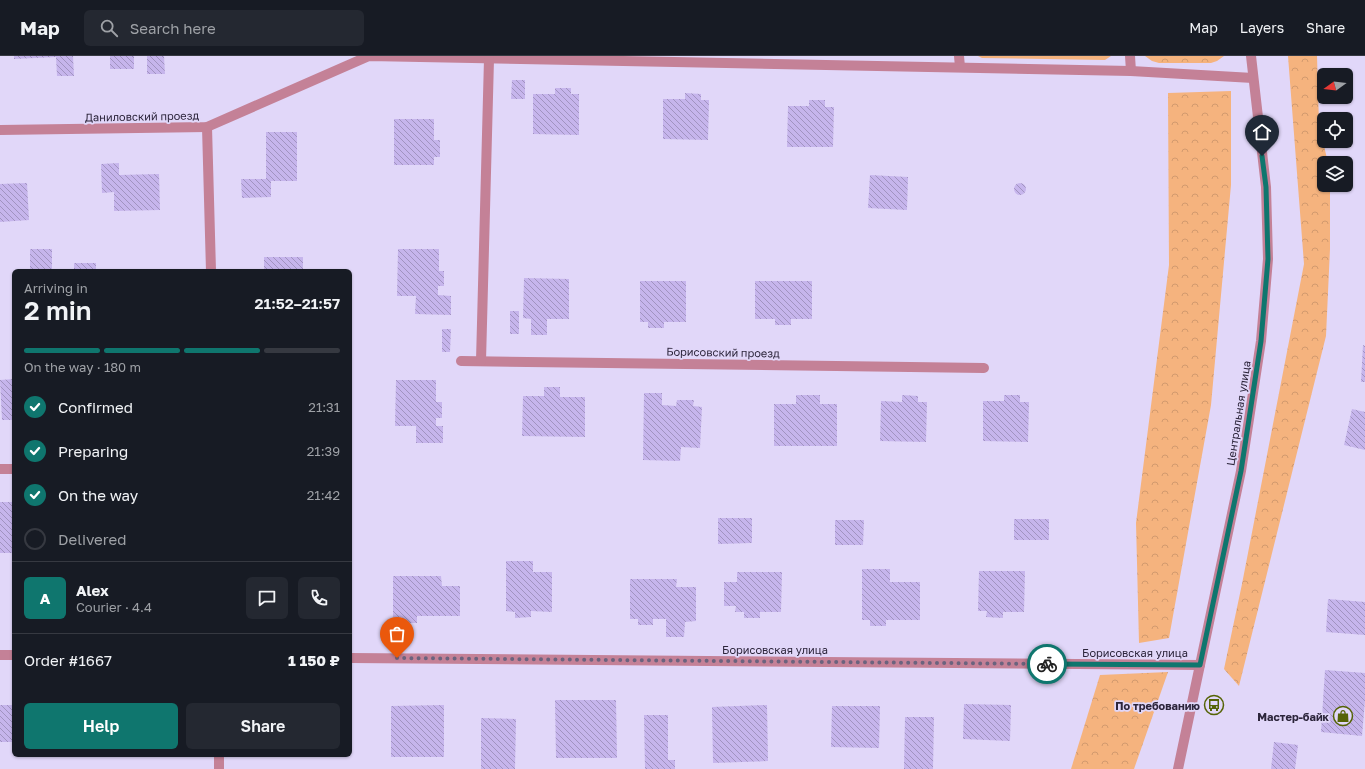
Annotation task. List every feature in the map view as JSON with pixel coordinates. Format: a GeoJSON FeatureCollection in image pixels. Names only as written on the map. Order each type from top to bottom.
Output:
{"type":"FeatureCollection","features":[{"type":"Feature","properties":{"kind":"street","name":"Даниловский проезд"},"geometry":{"type":"LineString","coordinates":[[0,130],[207,127],[369,56],[1131,71],[1253,78]]}},
{"type":"Feature","properties":{"kind":"street"},"geometry":{"type":"LineString","coordinates":[[959,56],[960,67]]}},
{"type":"Feature","properties":{"kind":"street"},"geometry":{"type":"LineString","coordinates":[[1130,56],[1131,71]]}},
{"type":"Feature","properties":{"kind":"street","name":"Центральная улица"},"geometry":{"type":"LineString","coordinates":[[1178,769],[1241,471],[1262,333],[1268,259],[1266,195],[1251,56]]}},
{"type":"Feature","properties":{"kind":"street"},"geometry":{"type":"LineString","coordinates":[[481,361],[489,58]]}},
{"type":"Feature","properties":{"kind":"street"},"geometry":{"type":"LineString","coordinates":[[207,127],[211,269]]}},
{"type":"Feature","properties":{"kind":"street","name":"Борисовский проезд"},"geometry":{"type":"LineString","coordinates":[[461,361],[984,368]]}},
{"type":"Feature","properties":{"kind":"street"},"geometry":{"type":"LineString","coordinates":[[0,469],[12,469]]}},
{"type":"Feature","properties":{"kind":"street"},"geometry":{"type":"LineString","coordinates":[[0,655],[12,655]]}},
{"type":"Feature","properties":{"kind":"street","name":"Борисовская улица"},"geometry":{"type":"LineString","coordinates":[[352,658],[1200,665]]}},
{"type":"Feature","properties":{"kind":"street"},"geometry":{"type":"LineString","coordinates":[[219,757],[219,769]]}},
{"type":"Feature","properties":{"kind":"green space"},"geometry":{"type":"Polygon","coordinates":[[[978,56],[1111,56],[1105,60],[982,58],[978,56]]]}},
{"type":"Feature","properties":{"kind":"green space"},"geometry":{"type":"Polygon","coordinates":[[[1145,56],[1224,56],[1211,63],[1159,63],[1152,61],[1145,56]]]}},
{"type":"Feature","properties":{"kind":"green space"},"geometry":{"type":"Polygon","coordinates":[[[1288,56],[1317,56],[1317,104],[1318,104],[1319,112],[1317,112],[1317,148],[1325,148],[1326,156],[1317,156],[1317,192],[1330,192],[1330,249],[1326,336],[1239,686],[1224,669],[1304,264],[1288,56]]]}},
{"type":"Feature","properties":{"kind":"green space"},"geometry":{"type":"Polygon","coordinates":[[[1231,91],[1231,185],[1211,405],[1169,638],[1139,643],[1136,523],[1169,265],[1168,93],[1231,91]]]}},
{"type":"Feature","properties":{"kind":"green space"},"geometry":{"type":"Polygon","coordinates":[[[1168,672],[1134,769],[1071,769],[1100,675],[1168,672]]]}},
{"type":"Feature","properties":{"kind":"building"},"geometry":{"type":"Polygon","coordinates":[[[14,56],[73,56],[74,76],[57,76],[56,57],[14,59],[14,56]]]}},
{"type":"Feature","properties":{"kind":"building"},"geometry":{"type":"Polygon","coordinates":[[[110,56],[134,56],[134,69],[110,69],[110,56]]]}},
{"type":"Feature","properties":{"kind":"building"},"geometry":{"type":"Polygon","coordinates":[[[147,56],[164,56],[165,74],[147,74],[147,56]]]}},
{"type":"Feature","properties":{"kind":"building"},"geometry":{"type":"Polygon","coordinates":[[[512,80],[525,80],[525,99],[511,99],[512,80]]]}},
{"type":"Feature","properties":{"kind":"building"},"geometry":{"type":"Polygon","coordinates":[[[555,88],[571,88],[571,94],[579,94],[579,135],[533,134],[533,94],[555,94],[555,88]]]}},
{"type":"Feature","properties":{"kind":"building"},"geometry":{"type":"Polygon","coordinates":[[[685,93],[701,94],[701,100],[709,100],[708,140],[663,139],[663,99],[685,99],[685,93]]]}},
{"type":"Feature","properties":{"kind":"building"},"geometry":{"type":"Polygon","coordinates":[[[809,100],[825,100],[825,107],[834,107],[833,147],[787,147],[788,106],[809,106],[809,100]]]}},
{"type":"Feature","properties":{"kind":"building"},"geometry":{"type":"Polygon","coordinates":[[[394,119],[434,119],[434,140],[440,140],[440,157],[434,157],[434,165],[394,165],[394,119]]]}},
{"type":"Feature","properties":{"kind":"building"},"geometry":{"type":"Polygon","coordinates":[[[266,132],[297,132],[297,181],[271,181],[271,197],[242,198],[241,179],[266,179],[266,132]]]}},
{"type":"Feature","properties":{"kind":"building"},"geometry":{"type":"Polygon","coordinates":[[[119,163],[119,175],[159,174],[160,210],[114,211],[114,192],[102,193],[101,164],[119,163]]]}},
{"type":"Feature","properties":{"kind":"building"},"geometry":{"type":"Polygon","coordinates":[[[870,175],[908,177],[907,210],[868,208],[870,175]]]}},
{"type":"Feature","properties":{"kind":"building"},"geometry":{"type":"Polygon","coordinates":[[[27,183],[29,220],[0,222],[0,184],[27,183]]]}},
{"type":"Feature","properties":{"kind":"building"},"geometry":{"type":"Polygon","coordinates":[[[1018,183],[1022,183],[1026,189],[1022,195],[1018,195],[1014,191],[1014,187],[1018,183]]]}},
{"type":"Feature","properties":{"kind":"building"},"geometry":{"type":"Polygon","coordinates":[[[30,249],[52,249],[52,269],[30,269],[30,249]]]}},
{"type":"Feature","properties":{"kind":"building"},"geometry":{"type":"Polygon","coordinates":[[[398,249],[439,249],[439,271],[444,271],[444,286],[438,286],[438,295],[451,296],[451,315],[415,314],[416,296],[397,296],[398,249]]]}},
{"type":"Feature","properties":{"kind":"building"},"geometry":{"type":"Polygon","coordinates":[[[264,257],[303,257],[303,269],[264,269],[264,257]]]}},
{"type":"Feature","properties":{"kind":"building"},"geometry":{"type":"Polygon","coordinates":[[[74,263],[96,263],[96,269],[74,269],[74,263]]]}},
{"type":"Feature","properties":{"kind":"building"},"geometry":{"type":"Polygon","coordinates":[[[524,278],[569,279],[569,319],[547,319],[547,335],[531,335],[531,319],[523,318],[524,278]]]}},
{"type":"Feature","properties":{"kind":"building"},"geometry":{"type":"Polygon","coordinates":[[[640,281],[686,281],[686,322],[664,322],[664,328],[648,328],[648,322],[640,322],[640,281]]]}},
{"type":"Feature","properties":{"kind":"building"},"geometry":{"type":"Polygon","coordinates":[[[755,281],[812,281],[812,319],[791,319],[791,325],[775,325],[775,319],[755,319],[755,281]]]}},
{"type":"Feature","properties":{"kind":"building"},"geometry":{"type":"Polygon","coordinates":[[[510,311],[519,311],[519,334],[510,334],[510,311]]]}},
{"type":"Feature","properties":{"kind":"building"},"geometry":{"type":"Polygon","coordinates":[[[442,329],[451,329],[450,352],[442,352],[442,329]]]}},
{"type":"Feature","properties":{"kind":"building"},"geometry":{"type":"Polygon","coordinates":[[[1363,345],[1365,346],[1365,382],[1361,382],[1363,345]]]}},
{"type":"Feature","properties":{"kind":"building"},"geometry":{"type":"Polygon","coordinates":[[[12,379],[12,420],[2,420],[0,380],[12,379]]]}},
{"type":"Feature","properties":{"kind":"building"},"geometry":{"type":"Polygon","coordinates":[[[396,380],[436,380],[436,402],[442,402],[442,418],[436,418],[436,426],[443,426],[443,443],[416,443],[416,426],[395,426],[396,380]]]}},
{"type":"Feature","properties":{"kind":"building"},"geometry":{"type":"Polygon","coordinates":[[[544,387],[560,387],[560,397],[585,397],[585,437],[522,436],[523,396],[544,396],[544,387]]]}},
{"type":"Feature","properties":{"kind":"building"},"geometry":{"type":"Polygon","coordinates":[[[644,393],[662,393],[662,405],[676,406],[677,400],[694,400],[693,406],[702,407],[700,448],[681,447],[680,461],[643,460],[644,393]]]}},
{"type":"Feature","properties":{"kind":"building"},"geometry":{"type":"Polygon","coordinates":[[[796,395],[820,395],[820,404],[837,404],[837,446],[774,446],[774,404],[796,404],[796,395]]]}},
{"type":"Feature","properties":{"kind":"building"},"geometry":{"type":"Polygon","coordinates":[[[902,395],[918,396],[918,402],[927,402],[926,442],[880,441],[881,401],[902,402],[902,395]]]}},
{"type":"Feature","properties":{"kind":"building"},"geometry":{"type":"Polygon","coordinates":[[[1004,395],[1020,395],[1020,402],[1029,402],[1028,442],[983,441],[983,401],[1004,401],[1004,395]]]}},
{"type":"Feature","properties":{"kind":"building"},"geometry":{"type":"Polygon","coordinates":[[[1352,409],[1365,412],[1365,450],[1344,445],[1352,409]]]}},
{"type":"Feature","properties":{"kind":"building"},"geometry":{"type":"Polygon","coordinates":[[[0,502],[12,502],[12,553],[0,553],[0,502]]]}},
{"type":"Feature","properties":{"kind":"building"},"geometry":{"type":"Polygon","coordinates":[[[718,518],[752,518],[752,543],[718,544],[718,518]]]}},
{"type":"Feature","properties":{"kind":"building"},"geometry":{"type":"Polygon","coordinates":[[[1014,519],[1049,519],[1049,540],[1014,540],[1014,519]]]}},
{"type":"Feature","properties":{"kind":"building"},"geometry":{"type":"Polygon","coordinates":[[[835,520],[864,520],[863,545],[835,545],[835,520]]]}},
{"type":"Feature","properties":{"kind":"building"},"geometry":{"type":"Polygon","coordinates":[[[506,561],[533,561],[533,572],[552,572],[552,612],[531,611],[531,617],[515,618],[515,612],[506,611],[506,561]]]}},
{"type":"Feature","properties":{"kind":"building"},"geometry":{"type":"Polygon","coordinates":[[[862,569],[890,569],[890,582],[920,582],[920,620],[886,620],[886,626],[870,626],[870,620],[862,620],[862,569]]]}},
{"type":"Feature","properties":{"kind":"building"},"geometry":{"type":"Polygon","coordinates":[[[979,571],[1025,571],[1024,612],[1003,612],[1003,618],[986,617],[987,611],[978,611],[979,571]]]}},
{"type":"Feature","properties":{"kind":"building"},"geometry":{"type":"Polygon","coordinates":[[[737,572],[782,572],[781,612],[760,612],[760,618],[744,618],[744,612],[735,612],[736,606],[724,606],[724,582],[737,582],[737,572]]]}},
{"type":"Feature","properties":{"kind":"building"},"geometry":{"type":"Polygon","coordinates":[[[393,576],[441,576],[442,586],[460,586],[460,616],[417,616],[417,623],[402,623],[402,617],[393,617],[393,576]]]}},
{"type":"Feature","properties":{"kind":"building"},"geometry":{"type":"Polygon","coordinates":[[[630,579],[677,579],[676,587],[696,587],[696,621],[685,622],[684,637],[666,637],[666,619],[653,619],[653,625],[638,625],[638,619],[630,619],[630,579]]]}},
{"type":"Feature","properties":{"kind":"building"},"geometry":{"type":"Polygon","coordinates":[[[1328,599],[1365,602],[1365,635],[1326,632],[1328,599]]]}},
{"type":"Feature","properties":{"kind":"building","name":"Мастер-байк"},"geometry":{"type":"Polygon","coordinates":[[[1325,670],[1365,673],[1365,700],[1362,736],[1321,732],[1325,670]]]}},
{"type":"Feature","properties":{"kind":"building"},"geometry":{"type":"Polygon","coordinates":[[[555,700],[616,700],[617,758],[556,758],[555,700]]]}},
{"type":"Feature","properties":{"kind":"building"},"geometry":{"type":"Polygon","coordinates":[[[964,704],[1011,705],[1010,741],[963,739],[964,704]]]}},
{"type":"Feature","properties":{"kind":"building"},"geometry":{"type":"Polygon","coordinates":[[[0,705],[12,705],[12,742],[0,742],[0,705]]]}},
{"type":"Feature","properties":{"kind":"building"},"geometry":{"type":"Polygon","coordinates":[[[444,705],[444,757],[391,757],[391,706],[444,705]]]}},
{"type":"Feature","properties":{"kind":"building"},"geometry":{"type":"Polygon","coordinates":[[[767,705],[768,761],[713,763],[712,707],[767,705]]]}},
{"type":"Feature","properties":{"kind":"building"},"geometry":{"type":"Polygon","coordinates":[[[832,706],[880,706],[879,748],[831,747],[832,706]]]}},
{"type":"Feature","properties":{"kind":"building"},"geometry":{"type":"Polygon","coordinates":[[[644,715],[668,715],[668,760],[675,760],[675,769],[645,769],[644,715]]]}},
{"type":"Feature","properties":{"kind":"building"},"geometry":{"type":"Polygon","coordinates":[[[905,717],[934,717],[933,769],[904,769],[905,717]]]}},
{"type":"Feature","properties":{"kind":"building"},"geometry":{"type":"Polygon","coordinates":[[[481,718],[516,719],[515,769],[481,769],[481,718]]]}},
{"type":"Feature","properties":{"kind":"building"},"geometry":{"type":"Polygon","coordinates":[[[1274,742],[1298,745],[1295,769],[1271,769],[1274,742]]]}},
{"type":"Feature","properties":{"kind":"way so far"},"geometry":{"type":"LineString","coordinates":[[397,658],[1047,664]]}},
{"type":"Feature","properties":{"kind":"place","name":"По требованию"},"geometry":{"type":"Point","coordinates":[1214,705]}},
{"type":"Feature","properties":{"kind":"place","name":"Мастер-байк"},"geometry":{"type":"Point","coordinates":[1343,716]}},
{"type":"Feature","properties":{"kind":"route"},"geometry":{"type":"LineString","coordinates":[[1047,664],[1200,665],[1241,471],[1261,341],[1268,259],[1266,187],[1262,156]]}}]}
